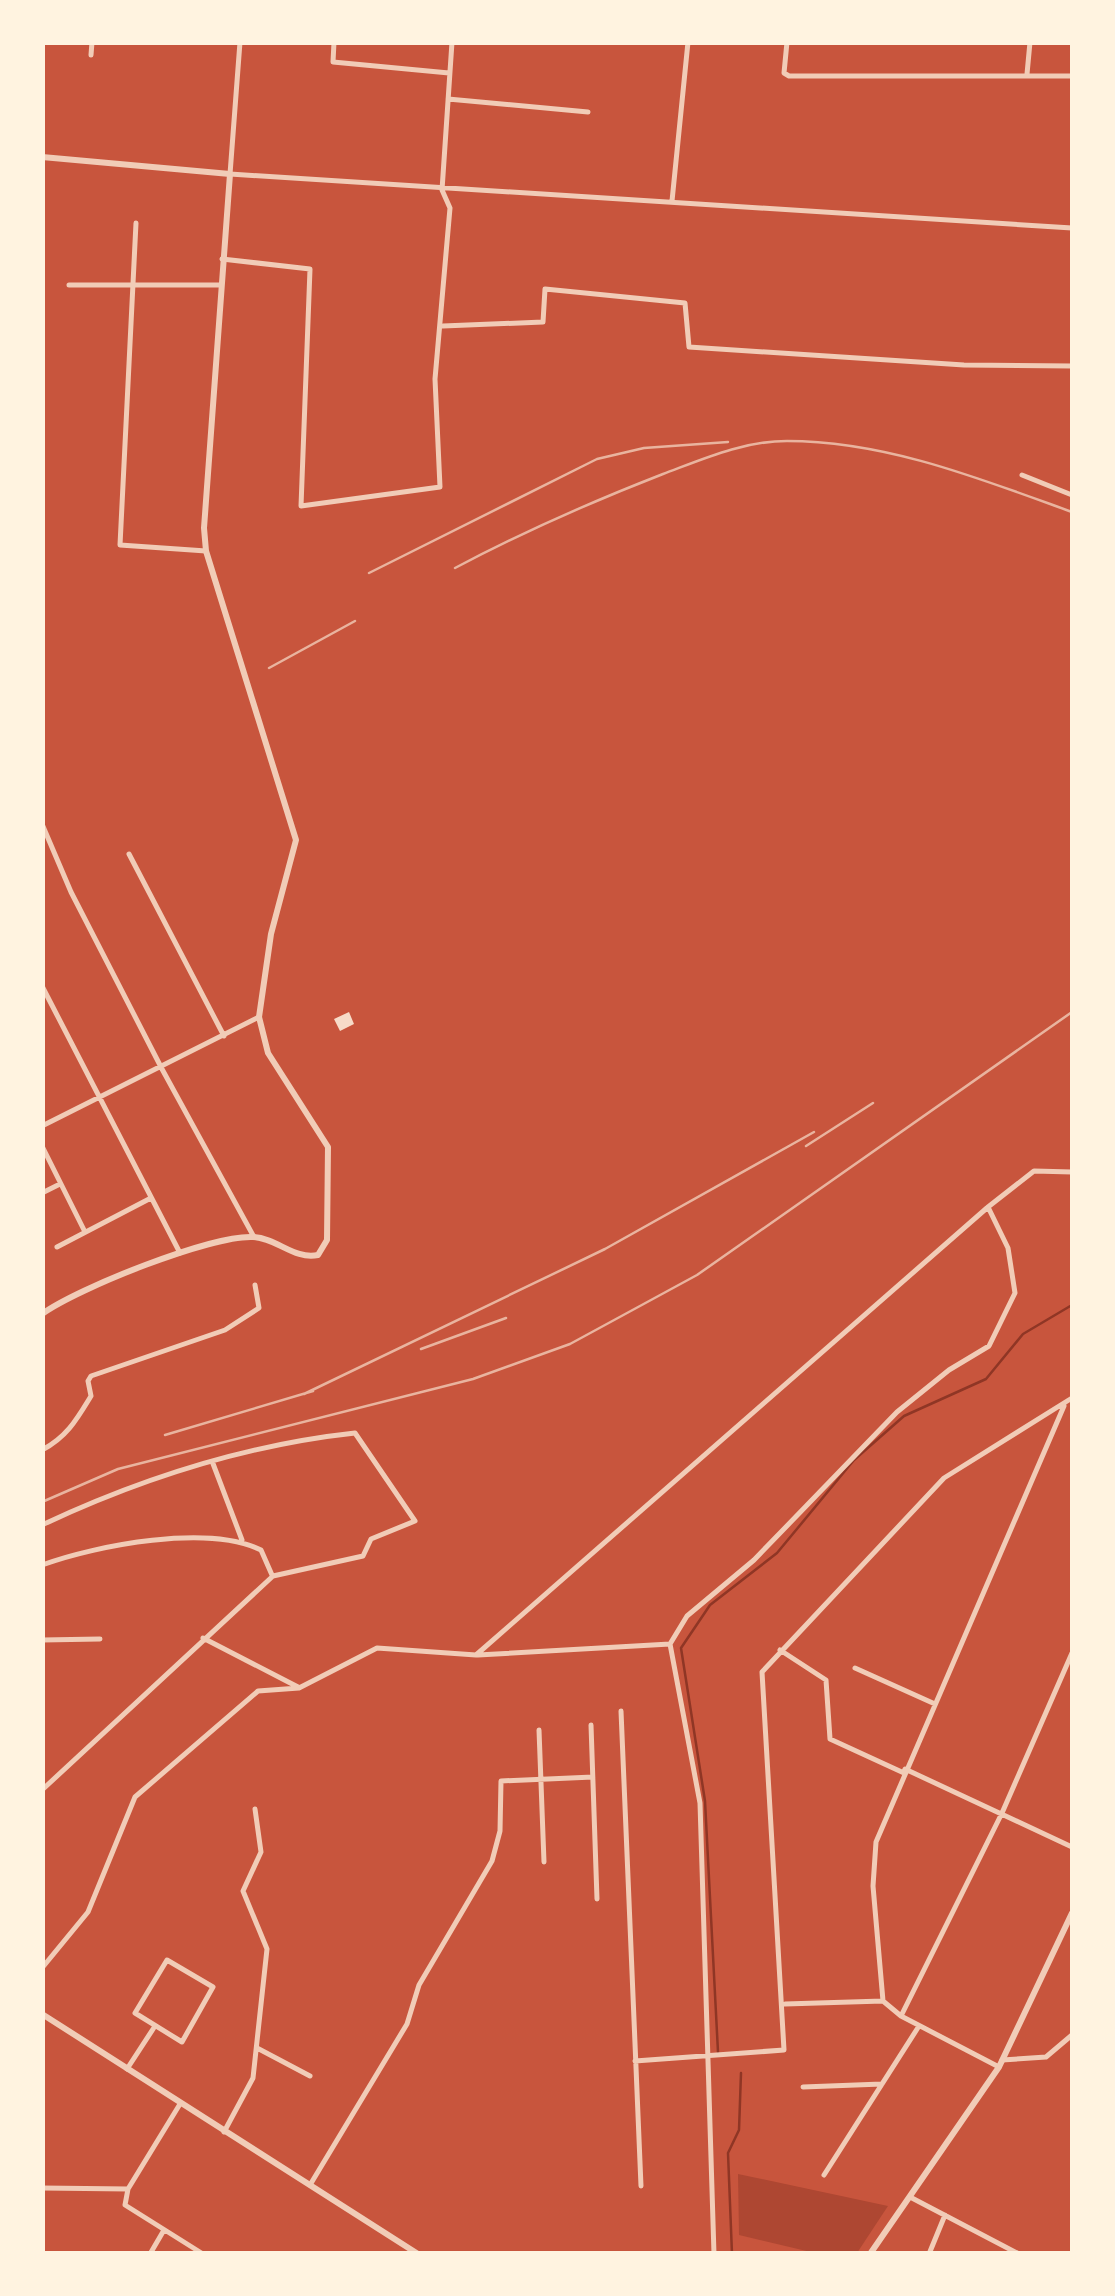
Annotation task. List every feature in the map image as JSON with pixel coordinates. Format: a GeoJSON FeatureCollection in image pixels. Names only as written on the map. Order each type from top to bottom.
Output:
{"type":"FeatureCollection","features":[{"type":"Feature","properties":{"kind":"street"},"geometry":{"type":"LineString","coordinates":[[92,42],[92,54]]}},
{"type":"Feature","properties":{"kind":"street"},"geometry":{"type":"LineString","coordinates":[[42,1314],[89,1286],[223,1240],[254,1237],[314,1256],[326,1244],[329,1152],[322,1130],[268,1054],[259,1017],[271,934],[296,840],[274,780],[206,551],[204,505],[240,42]]}},
{"type":"Feature","properties":{"kind":"street"},"geometry":{"type":"LineString","coordinates":[[334,42],[336,63],[449,73]]}},
{"type":"Feature","properties":{"kind":"street"},"geometry":{"type":"LineString","coordinates":[[222,259],[310,269],[302,506],[438,489],[441,482],[436,378],[450,208],[442,190],[452,42]]}},
{"type":"Feature","properties":{"kind":"street"},"geometry":{"type":"LineString","coordinates":[[672,201],[688,42]]}},
{"type":"Feature","properties":{"kind":"street"},"geometry":{"type":"LineString","coordinates":[[787,42],[784,73],[789,76],[1072,76]]}},
{"type":"Feature","properties":{"kind":"street"},"geometry":{"type":"LineString","coordinates":[[1026,76],[1030,42]]}},
{"type":"Feature","properties":{"kind":"street"},"geometry":{"type":"LineString","coordinates":[[448,99],[588,112]]}},
{"type":"Feature","properties":{"kind":"street"},"geometry":{"type":"LineString","coordinates":[[42,157],[442,190],[1072,228]]}},
{"type":"Feature","properties":{"kind":"street"},"geometry":{"type":"LineString","coordinates":[[136,223],[120,546],[206,551]]}},
{"type":"Feature","properties":{"kind":"street"},"geometry":{"type":"LineString","coordinates":[[69,285],[220,285]]}},
{"type":"Feature","properties":{"kind":"street"},"geometry":{"type":"LineString","coordinates":[[443,326],[544,322],[545,289],[684,304],[689,347],[964,366],[1072,366]]}},
{"type":"Feature","properties":{"kind":"street"},"geometry":{"type":"LineString","coordinates":[[1022,474],[1072,495]]}},
{"type":"Feature","properties":{"kind":"street"},"geometry":{"type":"LineString","coordinates":[[42,824],[71,892],[162,1070],[254,1237]]}},
{"type":"Feature","properties":{"kind":"street"},"geometry":{"type":"LineString","coordinates":[[129,854],[224,1036]]}},
{"type":"Feature","properties":{"kind":"street"},"geometry":{"type":"LineString","coordinates":[[42,986],[182,1256]]}},
{"type":"Feature","properties":{"kind":"street"},"geometry":{"type":"LineString","coordinates":[[42,1126],[162,1070],[259,1017]]}},
{"type":"Feature","properties":{"kind":"street"},"geometry":{"type":"LineString","coordinates":[[42,1146],[84,1230]]}},
{"type":"Feature","properties":{"kind":"street"},"geometry":{"type":"LineString","coordinates":[[476,1655],[988,1207],[1034,1171],[1072,1172]]}},
{"type":"Feature","properties":{"kind":"street"},"geometry":{"type":"LineString","coordinates":[[42,1193],[60,1184]]}},
{"type":"Feature","properties":{"kind":"street"},"geometry":{"type":"LineString","coordinates":[[57,1247],[152,1198]]}},
{"type":"Feature","properties":{"kind":"street"},"geometry":{"type":"LineString","coordinates":[[714,2254],[700,1803],[670,1644],[687,1616],[754,1560],[897,1412],[949,1370],[989,1346],[1015,1293],[1008,1248],[988,1207]]}},
{"type":"Feature","properties":{"kind":"street"},"geometry":{"type":"LineString","coordinates":[[42,1450],[59,1441],[74,1424],[92,1396],[91,1376],[225,1330],[257,1310],[254,1285]]}},
{"type":"Feature","properties":{"kind":"street"},"geometry":{"type":"LineString","coordinates":[[635,2061],[784,2050],[785,2004],[762,1672],[944,1478],[1072,1398]]}},
{"type":"Feature","properties":{"kind":"street"},"geometry":{"type":"LineString","coordinates":[[883,2001],[874,1858],[905,1771],[1066,1403]]}},
{"type":"Feature","properties":{"kind":"street"},"geometry":{"type":"LineString","coordinates":[[42,1525],[146,1478],[308,1438],[355,1433],[415,1521],[371,1539],[363,1556],[272,1576],[42,1790]]}},
{"type":"Feature","properties":{"kind":"street"},"geometry":{"type":"LineString","coordinates":[[212,1461],[242,1540]]}},
{"type":"Feature","properties":{"kind":"street"},"geometry":{"type":"LineString","coordinates":[[42,1566],[96,1548],[185,1540],[242,1540],[261,1550],[272,1576]]}},
{"type":"Feature","properties":{"kind":"street"},"geometry":{"type":"LineString","coordinates":[[203,1638],[299,1688]]}},
{"type":"Feature","properties":{"kind":"street"},"geometry":{"type":"LineString","coordinates":[[42,1640],[100,1640]]}},
{"type":"Feature","properties":{"kind":"street"},"geometry":{"type":"LineString","coordinates":[[42,1968],[88,1912],[135,1797],[258,1691],[299,1688],[377,1648],[476,1655],[670,1644]]}},
{"type":"Feature","properties":{"kind":"street"},"geometry":{"type":"LineString","coordinates":[[780,1650],[826,1680],[830,1739],[1072,1846]]}},
{"type":"Feature","properties":{"kind":"street"},"geometry":{"type":"LineString","coordinates":[[901,2016],[1002,1813],[1072,1654]]}},
{"type":"Feature","properties":{"kind":"street"},"geometry":{"type":"LineString","coordinates":[[855,1668],[936,1704]]}},
{"type":"Feature","properties":{"kind":"street"},"geometry":{"type":"LineString","coordinates":[[621,1711],[641,2186]]}},
{"type":"Feature","properties":{"kind":"street"},"geometry":{"type":"LineString","coordinates":[[592,1725],[597,1900]]}},
{"type":"Feature","properties":{"kind":"street"},"geometry":{"type":"LineString","coordinates":[[540,1730],[544,1862]]}},
{"type":"Feature","properties":{"kind":"street"},"geometry":{"type":"LineString","coordinates":[[310,2185],[406,2024],[419,1985],[492,1861],[500,1831],[501,1781],[593,1777]]}},
{"type":"Feature","properties":{"kind":"street"},"geometry":{"type":"LineString","coordinates":[[224,2132],[253,2078],[257,2048],[266,1949],[243,1891],[261,1852],[256,1809]]}},
{"type":"Feature","properties":{"kind":"street"},"geometry":{"type":"LineString","coordinates":[[870,2254],[1001,2063],[1072,1913]]}},
{"type":"Feature","properties":{"kind":"street"},"geometry":{"type":"LineString","coordinates":[[167,1960],[213,1988],[182,2042],[155,2025],[135,2013],[167,1960]]}},
{"type":"Feature","properties":{"kind":"street"},"geometry":{"type":"LineString","coordinates":[[785,2004],[883,2001],[919,2026],[1001,2063],[1046,2057],[1072,2036]]}},
{"type":"Feature","properties":{"kind":"street"},"geometry":{"type":"LineString","coordinates":[[42,2014],[418,2254]]}},
{"type":"Feature","properties":{"kind":"street"},"geometry":{"type":"LineString","coordinates":[[127,2069],[155,2025]]}},
{"type":"Feature","properties":{"kind":"street"},"geometry":{"type":"LineString","coordinates":[[824,2175],[919,2026]]}},
{"type":"Feature","properties":{"kind":"street"},"geometry":{"type":"LineString","coordinates":[[257,2048],[310,2076]]}},
{"type":"Feature","properties":{"kind":"street"},"geometry":{"type":"LineString","coordinates":[[802,2087],[882,2084]]}},
{"type":"Feature","properties":{"kind":"street"},"geometry":{"type":"LineString","coordinates":[[180,2104],[128,2188],[127,2209],[203,2254]]}},
{"type":"Feature","properties":{"kind":"street"},"geometry":{"type":"LineString","coordinates":[[42,2188],[128,2188]]}},
{"type":"Feature","properties":{"kind":"street"},"geometry":{"type":"LineString","coordinates":[[910,2197],[1020,2254]]}},
{"type":"Feature","properties":{"kind":"street"},"geometry":{"type":"LineString","coordinates":[[929,2254],[945,2215]]}},
{"type":"Feature","properties":{"kind":"street"},"geometry":{"type":"LineString","coordinates":[[150,2254],[164,2230]]}},
{"type":"Feature","properties":{"kind":"shaded area"},"geometry":{"type":"Polygon","coordinates":[[[738,2174],[888,2206],[857,2253],[815,2253],[739,2235],[738,2174]]]}},
{"type":"Feature","properties":{"kind":"building"},"geometry":{"type":"Polygon","coordinates":[[[349,1012],[354,1024],[340,1031],[334,1019],[349,1012]]]}},
{"type":"Feature","properties":{"kind":"waterway"},"geometry":{"type":"LineString","coordinates":[[718,2052],[705,1801],[681,1648],[710,1605],[777,1553],[854,1460],[904,1416],[986,1379],[1023,1334],[1072,1305]]}},
{"type":"Feature","properties":{"kind":"waterway"},"geometry":{"type":"LineString","coordinates":[[732,2254],[728,2153],[739,2130],[741,2073]]}},
{"type":"Feature","properties":{"kind":"railway"},"geometry":{"type":"LineString","coordinates":[[369,573],[597,459],[644,448],[728,442]]}},
{"type":"Feature","properties":{"kind":"railway"},"geometry":{"type":"LineString","coordinates":[[455,568],[636,485],[724,452],[771,442],[824,443],[897,455],[1072,512]]}},
{"type":"Feature","properties":{"kind":"railway"},"geometry":{"type":"LineString","coordinates":[[269,668],[355,621]]}},
{"type":"Feature","properties":{"kind":"railway"},"geometry":{"type":"LineString","coordinates":[[42,1502],[118,1469],[473,1379],[570,1344],[697,1275],[1072,1012]]}},
{"type":"Feature","properties":{"kind":"railway"},"geometry":{"type":"LineString","coordinates":[[806,1146],[873,1103]]}},
{"type":"Feature","properties":{"kind":"railway"},"geometry":{"type":"LineString","coordinates":[[304,1394],[605,1249],[814,1132]]}},
{"type":"Feature","properties":{"kind":"railway"},"geometry":{"type":"LineString","coordinates":[[421,1349],[506,1318]]}},
{"type":"Feature","properties":{"kind":"railway"},"geometry":{"type":"LineString","coordinates":[[165,1435],[313,1391]]}}]}
